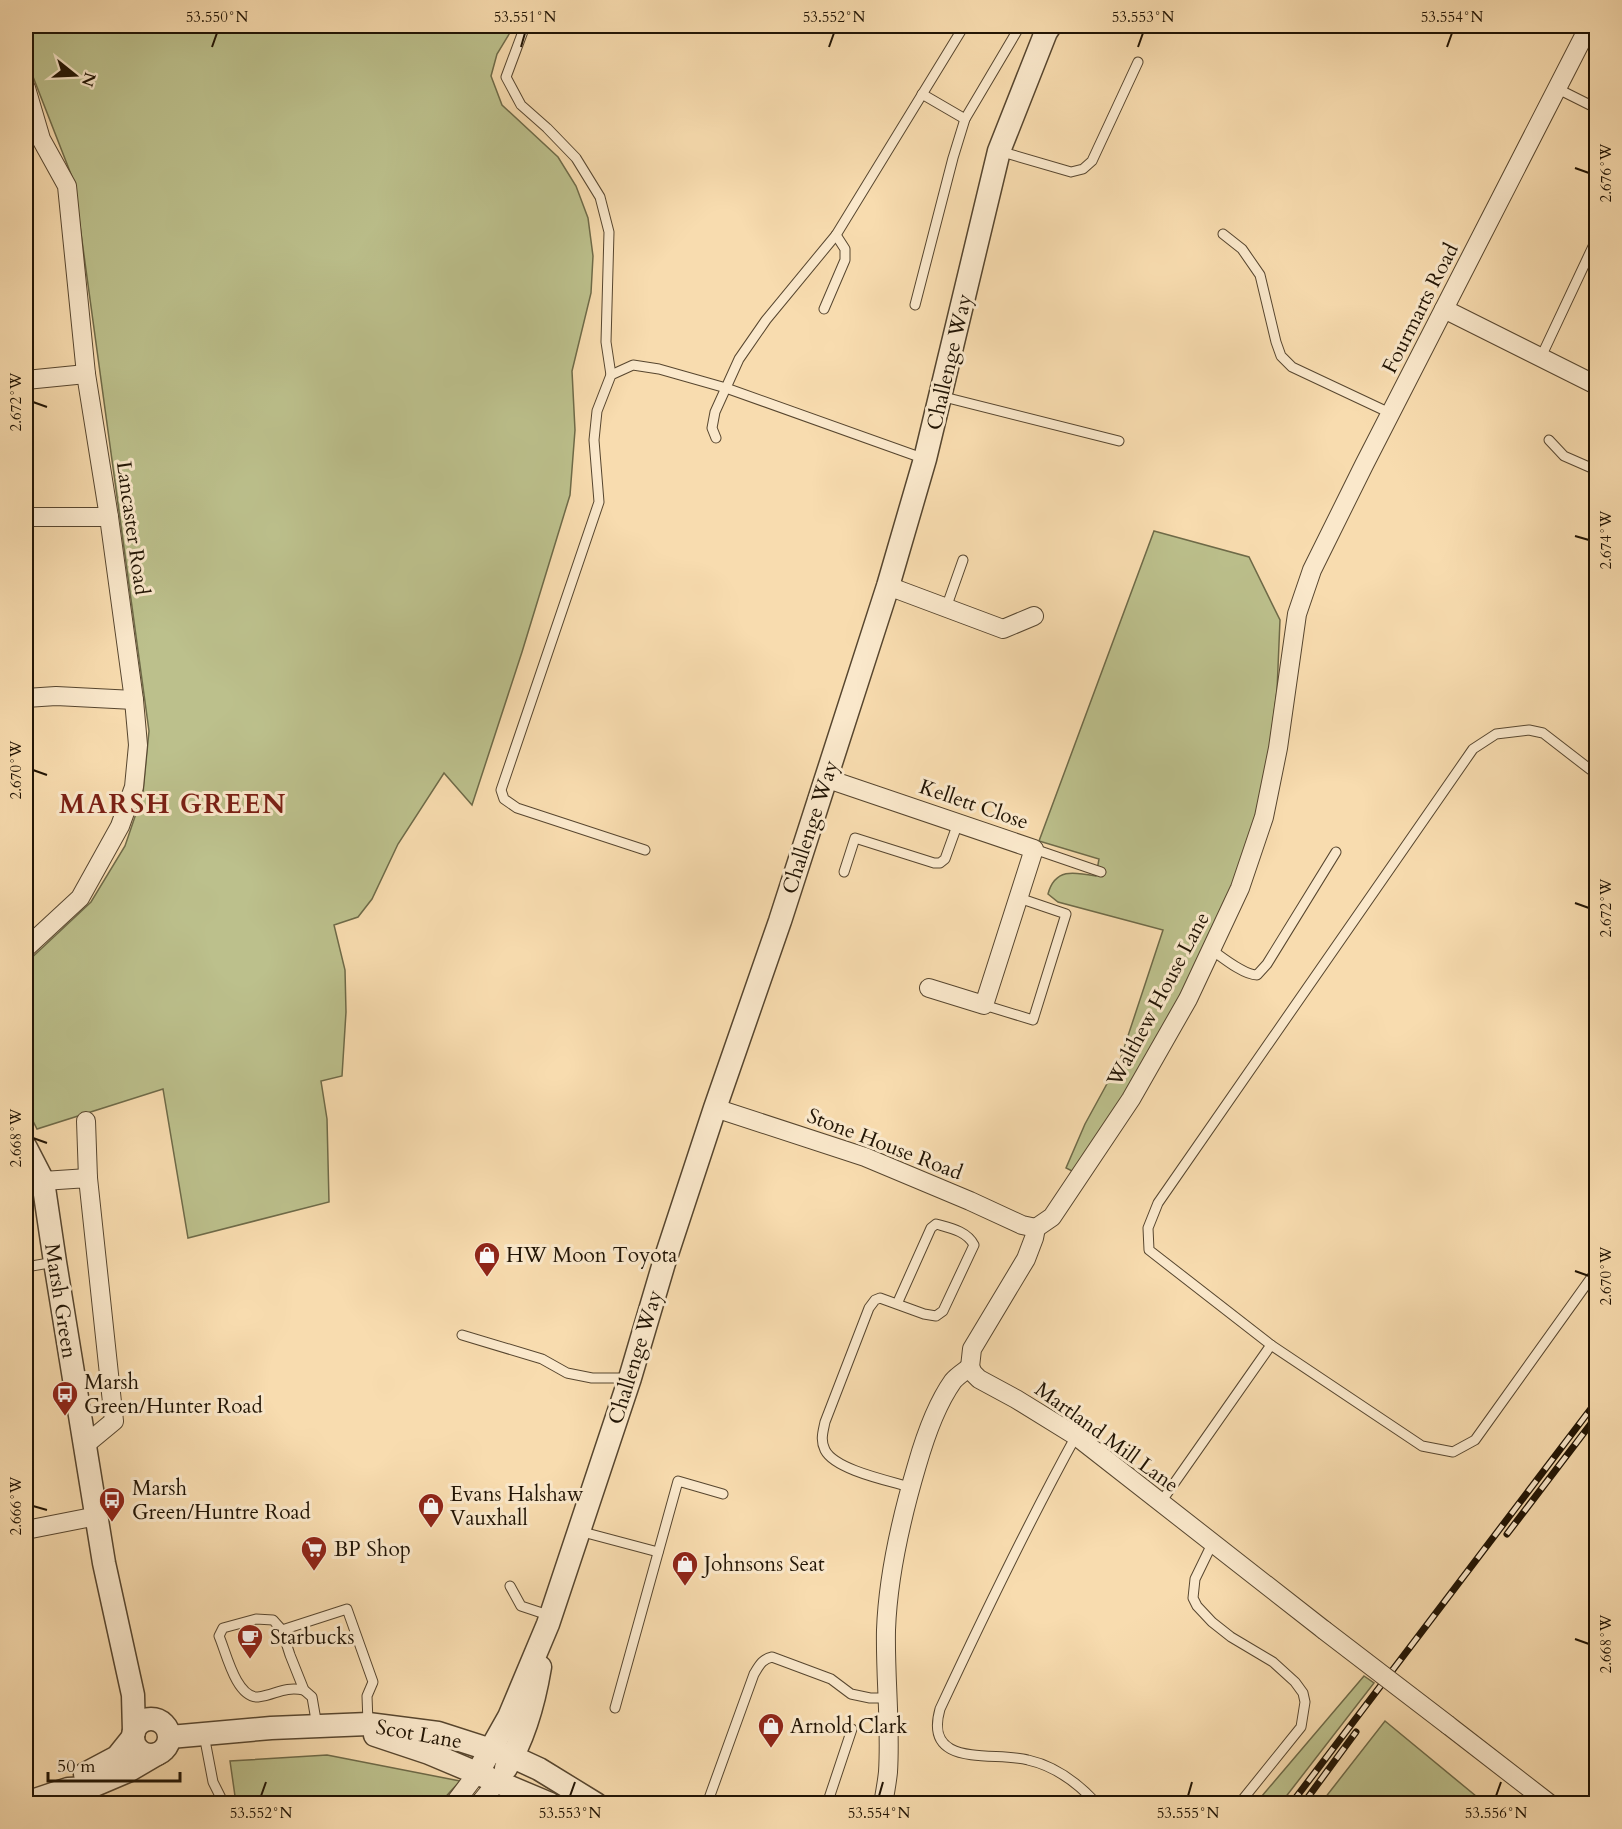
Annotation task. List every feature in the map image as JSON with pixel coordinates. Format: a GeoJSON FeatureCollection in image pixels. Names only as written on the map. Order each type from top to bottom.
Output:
{"type":"FeatureCollection","features":[{"type":"Feature","properties":{"kind":"street","name":"Challenge Way"},"geometry":{"type":"LineString","coordinates":[[490,1749],[508,1717],[550,1620],[630,1378],[664,1263],[715,1108],[780,921],[888,586],[925,459],[999,151],[1050,26]]}},
{"type":"Feature","properties":{"kind":"street","name":"Fourmarts Road"},"geometry":{"type":"LineString","coordinates":[[1297,614],[1312,570],[1589,26]]}},
{"type":"Feature","properties":{"kind":"street","name":"Lancaster Road"},"geometry":{"type":"LineString","coordinates":[[26,88],[33,142],[67,186],[86,374],[135,700],[138,745],[134,786],[120,826],[80,898],[26,948]]}},
{"type":"Feature","properties":{"kind":"street"},"geometry":{"type":"LineString","coordinates":[[1444,309],[1596,385]]}},
{"type":"Feature","properties":{"kind":"street"},"geometry":{"type":"LineString","coordinates":[[26,380],[86,374]]}},
{"type":"Feature","properties":{"kind":"street"},"geometry":{"type":"LineString","coordinates":[[26,517],[109,517]]}},
{"type":"Feature","properties":{"kind":"street"},"geometry":{"type":"LineString","coordinates":[[888,586],[1003,629],[1034,616]]}},
{"type":"Feature","properties":{"kind":"street","name":"Walthew House Lane"},"geometry":{"type":"LineString","coordinates":[[1036,1228],[1052,1217],[1131,1099],[1188,999],[1240,888],[1264,816],[1278,748],[1297,614]]}},
{"type":"Feature","properties":{"kind":"street"},"geometry":{"type":"LineString","coordinates":[[26,698],[56,696],[135,700]]}},
{"type":"Feature","properties":{"kind":"street","name":"Kellett Close"},"geometry":{"type":"LineString","coordinates":[[825,778],[1034,849],[984,1005]]}},
{"type":"Feature","properties":{"kind":"street"},"geometry":{"type":"LineString","coordinates":[[929,988],[984,1005]]}},
{"type":"Feature","properties":{"kind":"street","name":"Stone House Road"},"geometry":{"type":"LineString","coordinates":[[715,1108],[865,1157],[970,1201],[1022,1226],[1036,1228]]}},
{"type":"Feature","properties":{"kind":"street"},"geometry":{"type":"LineString","coordinates":[[85,1445],[114,1421],[88,1178],[86,1121]]}},
{"type":"Feature","properties":{"kind":"street","name":"Marsh Green"},"geometry":{"type":"LineString","coordinates":[[26,1148],[43,1181],[104,1563],[129,1669],[134,1704],[133,1734]]}},
{"type":"Feature","properties":{"kind":"street"},"geometry":{"type":"LineString","coordinates":[[43,1181],[88,1178]]}},
{"type":"Feature","properties":{"kind":"street"},"geometry":{"type":"LineString","coordinates":[[883,1803],[888,1773],[889,1742],[886,1698],[886,1629],[893,1556],[910,1487],[922,1448],[938,1409],[954,1380],[970,1367],[972,1349],[1026,1259],[1036,1228]]}},
{"type":"Feature","properties":{"kind":"street","name":"Martland Mill Lane"},"geometry":{"type":"LineString","coordinates":[[970,1367],[980,1379],[1076,1436],[1212,1544],[1550,1803]]}},
{"type":"Feature","properties":{"kind":"street"},"geometry":{"type":"LineString","coordinates":[[26,1530],[97,1516]]}},
{"type":"Feature","properties":{"kind":"street","name":"Challenge Way"},"geometry":{"type":"LineString","coordinates":[[513,1757],[534,1703],[550,1620]]}},
{"type":"Feature","properties":{"kind":"street","name":"Marsh Green"},"geometry":{"type":"LineString","coordinates":[[129,1669],[163,1738]]}},
{"type":"Feature","properties":{"kind":"street"},"geometry":{"type":"LineString","coordinates":[[152,1718],[163,1738],[151,1755],[142,1753],[135,1746],[133,1734],[138,1724],[152,1718]]}},
{"type":"Feature","properties":{"kind":"street","name":"Scot Lane"},"geometry":{"type":"LineString","coordinates":[[358,1725],[550,1803]]}},
{"type":"Feature","properties":{"kind":"street","name":"Scot Lane"},"geometry":{"type":"LineString","coordinates":[[26,1803],[68,1789],[88,1788],[128,1771],[163,1738],[271,1728],[358,1725],[438,1733],[490,1749],[539,1769],[596,1803]]}},
{"type":"Feature","properties":{"kind":"street","name":"Scot Lane"},"geometry":{"type":"LineString","coordinates":[[68,1789],[81,1776],[117,1757],[133,1734]]}},
{"type":"Feature","properties":{"kind":"street","name":"Scot Lane"},"geometry":{"type":"LineString","coordinates":[[488,1777],[490,1749]]}},
{"type":"Feature","properties":{"kind":"street"},"geometry":{"type":"LineString","coordinates":[[454,1803],[513,1757]]}},
{"type":"Feature","properties":{"kind":"street"},"geometry":{"type":"LineString","coordinates":[[479,1803],[488,1777]]}},
{"type":"Feature","properties":{"kind":"lane"},"geometry":{"type":"LineString","coordinates":[[525,26],[506,77],[521,105],[576,158],[600,197],[609,232],[606,342],[611,375],[597,411],[594,440],[599,502],[501,790],[504,799],[517,808],[645,850]]}},
{"type":"Feature","properties":{"kind":"lane"},"geometry":{"type":"LineString","coordinates":[[716,438],[712,428],[715,412],[739,359],[766,320],[836,235],[964,26]]}},
{"type":"Feature","properties":{"kind":"lane"},"geometry":{"type":"LineString","coordinates":[[915,305],[965,119],[1020,26]]}},
{"type":"Feature","properties":{"kind":"lane"},"geometry":{"type":"LineString","coordinates":[[999,151],[1071,172],[1083,169],[1092,161],[1138,62]]}},
{"type":"Feature","properties":{"kind":"lane"},"geometry":{"type":"LineString","coordinates":[[1556,88],[1596,108]]}},
{"type":"Feature","properties":{"kind":"lane"},"geometry":{"type":"LineString","coordinates":[[922,94],[965,119]]}},
{"type":"Feature","properties":{"kind":"lane"},"geometry":{"type":"LineString","coordinates":[[1223,234],[1242,249],[1260,275],[1281,356],[1292,367],[1392,414]]}},
{"type":"Feature","properties":{"kind":"lane"},"geometry":{"type":"LineString","coordinates":[[824,309],[845,260],[845,249],[836,235]]}},
{"type":"Feature","properties":{"kind":"lane"},"geometry":{"type":"LineString","coordinates":[[1541,357],[1596,240]]}},
{"type":"Feature","properties":{"kind":"lane"},"geometry":{"type":"LineString","coordinates":[[611,375],[633,364],[659,369],[726,388],[925,459]]}},
{"type":"Feature","properties":{"kind":"lane"},"geometry":{"type":"LineString","coordinates":[[940,396],[1119,441]]}},
{"type":"Feature","properties":{"kind":"lane"},"geometry":{"type":"LineString","coordinates":[[1549,440],[1564,456],[1596,470]]}},
{"type":"Feature","properties":{"kind":"lane"},"geometry":{"type":"LineString","coordinates":[[946,608],[963,560]]}},
{"type":"Feature","properties":{"kind":"lane"},"geometry":{"type":"LineString","coordinates":[[1596,774],[1543,733],[1528,730],[1496,734],[1473,749],[1158,1203],[1148,1228],[1149,1250],[1271,1345],[1422,1446],[1453,1452],[1474,1440],[1596,1271]]}},
{"type":"Feature","properties":{"kind":"lane"},"geometry":{"type":"LineString","coordinates":[[844,872],[855,838],[940,863],[945,859],[958,823]]}},
{"type":"Feature","properties":{"kind":"lane"},"geometry":{"type":"LineString","coordinates":[[1034,849],[1101,872]]}},
{"type":"Feature","properties":{"kind":"lane"},"geometry":{"type":"LineString","coordinates":[[1212,950],[1246,972],[1257,975],[1267,964],[1336,852]]}},
{"type":"Feature","properties":{"kind":"lane"},"geometry":{"type":"LineString","coordinates":[[984,1005],[1034,1020],[1066,914],[1019,898]]}},
{"type":"Feature","properties":{"kind":"lane"},"geometry":{"type":"LineString","coordinates":[[897,1304],[931,1228],[936,1224],[953,1228],[970,1237],[974,1245],[943,1311],[936,1316],[924,1314],[880,1298],[875,1300],[869,1308],[825,1422],[822,1436],[825,1451],[838,1462],[910,1487]]}},
{"type":"Feature","properties":{"kind":"lane"},"geometry":{"type":"LineString","coordinates":[[26,1267],[55,1262]]}},
{"type":"Feature","properties":{"kind":"lane"},"geometry":{"type":"LineString","coordinates":[[462,1335],[542,1359],[567,1372],[592,1378],[630,1378]]}},
{"type":"Feature","properties":{"kind":"lane"},"geometry":{"type":"LineString","coordinates":[[1161,1502],[1271,1345]]}},
{"type":"Feature","properties":{"kind":"lane"},"geometry":{"type":"LineString","coordinates":[[1076,1436],[1038,1504],[936,1721],[942,1740],[954,1752],[963,1755],[1015,1757],[1046,1766],[1075,1783],[1097,1803]]}},
{"type":"Feature","properties":{"kind":"lane"},"geometry":{"type":"LineString","coordinates":[[615,1708],[678,1481],[723,1494]]}},
{"type":"Feature","properties":{"kind":"lane"},"geometry":{"type":"LineString","coordinates":[[579,1531],[658,1552]]}},
{"type":"Feature","properties":{"kind":"lane"},"geometry":{"type":"LineString","coordinates":[[1212,1544],[1195,1579],[1193,1598],[1197,1606],[1212,1622],[1231,1636],[1274,1662],[1295,1682],[1303,1693],[1305,1702],[1301,1727],[1239,1803]]}},
{"type":"Feature","properties":{"kind":"lane"},"geometry":{"type":"LineString","coordinates":[[510,1586],[521,1606],[550,1620]]}},
{"type":"Feature","properties":{"kind":"lane"},"geometry":{"type":"LineString","coordinates":[[282,1630],[347,1609],[373,1682],[358,1725]]}},
{"type":"Feature","properties":{"kind":"lane"},"geometry":{"type":"LineString","coordinates":[[304,1690],[293,1688],[258,1697],[249,1696],[236,1680],[219,1636],[223,1628],[256,1619],[273,1620],[282,1630],[304,1690],[312,1697],[317,1726]]}},
{"type":"Feature","properties":{"kind":"lane"},"geometry":{"type":"LineString","coordinates":[[707,1803],[754,1674],[765,1658],[772,1657],[821,1674],[839,1683],[851,1694],[886,1698]]}},
{"type":"Feature","properties":{"kind":"lane"},"geometry":{"type":"LineString","coordinates":[[827,1803],[852,1729]]}},
{"type":"Feature","properties":{"kind":"lane"},"geometry":{"type":"LineString","coordinates":[[204,1735],[213,1782],[224,1803]]}},
{"type":"Feature","properties":{"kind":"green space"},"geometry":{"type":"Polygon","coordinates":[[[26,26],[514,26],[497,54],[491,76],[502,105],[558,157],[576,186],[588,218],[593,256],[591,293],[572,371],[575,430],[570,495],[472,805],[444,773],[398,844],[372,899],[358,917],[334,925],[345,970],[346,1012],[342,1076],[321,1081],[327,1119],[329,1202],[188,1238],[163,1089],[37,1129],[26,1107],[26,963],[91,902],[125,846],[143,793],[149,731],[74,182],[30,69],[26,26]]]}},
{"type":"Feature","properties":{"kind":"green space"},"geometry":{"type":"Polygon","coordinates":[[[1154,531],[1249,557],[1280,620],[1277,691],[1266,774],[1248,844],[1221,915],[1145,1064],[1074,1172],[1066,1168],[1085,1124],[1120,1060],[1163,930],[1058,902],[1048,894],[1055,880],[1060,876],[1073,873],[1096,876],[1099,859],[1039,841],[1154,531]]]}},
{"type":"Feature","properties":{"kind":"green space"},"geometry":{"type":"Polygon","coordinates":[[[1364,1676],[1374,1683],[1281,1803],[1256,1803],[1364,1676]]]}},
{"type":"Feature","properties":{"kind":"green space"},"geometry":{"type":"Polygon","coordinates":[[[1385,1721],[1482,1801],[1480,1803],[1321,1803],[1385,1721]]]}},
{"type":"Feature","properties":{"kind":"green space"},"geometry":{"type":"Polygon","coordinates":[[[327,1755],[460,1781],[440,1803],[236,1803],[230,1761],[327,1755]]]}},
{"type":"Feature","properties":{"kind":"railway"},"geometry":{"type":"LineString","coordinates":[[1291,1804],[1596,1402]]}},
{"type":"Feature","properties":{"kind":"railway"},"geometry":{"type":"LineString","coordinates":[[1507,1534],[1596,1417]]}},
{"type":"Feature","properties":{"kind":"railway"},"geometry":{"type":"LineString","coordinates":[[1303,1804],[1356,1732]]}},
{"type":"Feature","properties":{"kind":"place","name":"HW Moon Toyota"},"geometry":{"type":"Point","coordinates":[487,1278]}},
{"type":"Feature","properties":{"kind":"place","name":"Marsh Green/Hunter Road"},"geometry":{"type":"Point","coordinates":[65,1417]}},
{"type":"Feature","properties":{"kind":"place","name":"Marsh Green/Huntre Road"},"geometry":{"type":"Point","coordinates":[112,1523]}},
{"type":"Feature","properties":{"kind":"place","name":"Evans Halshaw Vauxhall"},"geometry":{"type":"Point","coordinates":[431,1529]}},
{"type":"Feature","properties":{"kind":"place","name":"BP Shop"},"geometry":{"type":"Point","coordinates":[314,1572]}},
{"type":"Feature","properties":{"kind":"place","name":"Johnsons Seat"},"geometry":{"type":"Point","coordinates":[685,1587]}},
{"type":"Feature","properties":{"kind":"place","name":"Starbucks"},"geometry":{"type":"Point","coordinates":[250,1660]}},
{"type":"Feature","properties":{"kind":"place","name":"Arnold Clark"},"geometry":{"type":"Point","coordinates":[771,1749]}},
{"type":"Feature","properties":{"kind":"district","name":"MARSH GREEN"},"geometry":{"type":"Point","coordinates":[173,804]}}]}
